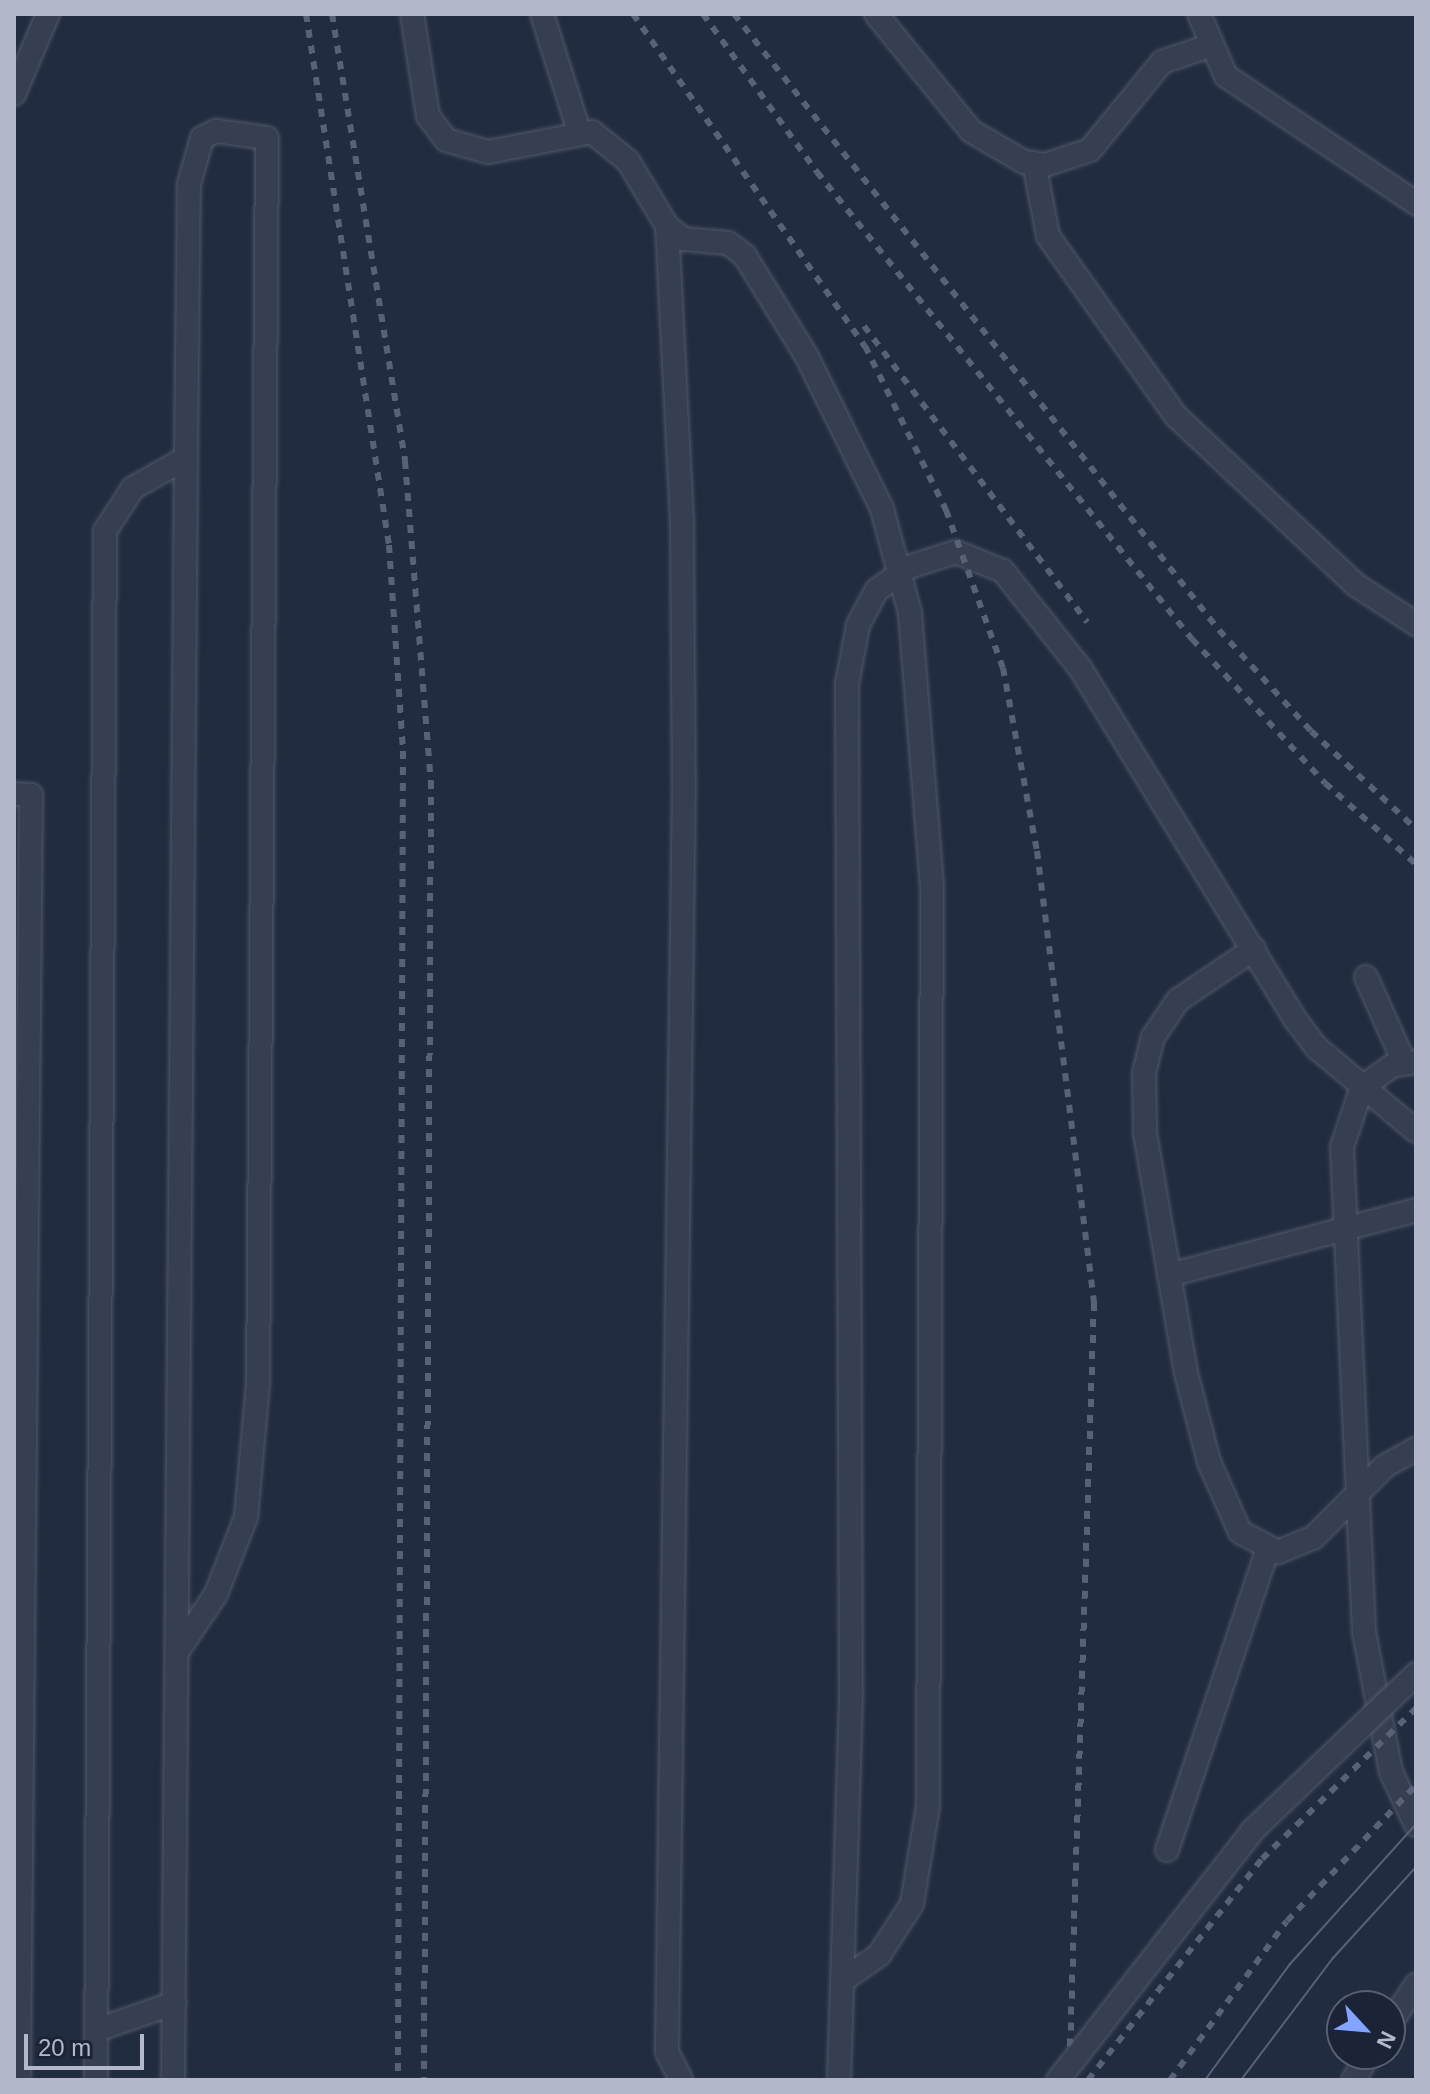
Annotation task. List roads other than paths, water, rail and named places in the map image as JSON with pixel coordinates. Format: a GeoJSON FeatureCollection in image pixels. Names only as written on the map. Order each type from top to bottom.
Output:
{"type":"FeatureCollection","features":[{"type":"Feature","properties":{"kind":"lane"},"geometry":{"type":"LineString","coordinates":[[14,94],[48,14]]}},
{"type":"Feature","properties":{"kind":"lane"},"geometry":{"type":"LineString","coordinates":[[412,14],[428,116],[446,140],[488,152],[579,131],[611,141],[667,226],[683,239],[728,243],[764,280],[882,509],[900,573],[918,677],[932,885],[928,1806],[912,1904],[879,1955],[847,1977]]}},
{"type":"Feature","properties":{"kind":"lane"},"geometry":{"type":"LineString","coordinates":[[542,14],[579,131]]}},
{"type":"Feature","properties":{"kind":"lane"},"geometry":{"type":"LineString","coordinates":[[876,14],[971,131],[1034,163],[1067,163],[1090,150],[1162,62],[1209,46]]}},
{"type":"Feature","properties":{"kind":"lane"},"geometry":{"type":"LineString","coordinates":[[1199,14],[1209,46],[1235,83],[1416,203]]}},
{"type":"Feature","properties":{"kind":"lane"},"geometry":{"type":"LineString","coordinates":[[173,2080],[186,458],[194,159],[202,138],[216,131],[267,138],[258,1383],[246,1517],[216,1594],[177,1652]]}},
{"type":"Feature","properties":{"kind":"lane"},"geometry":{"type":"LineString","coordinates":[[1034,163],[1048,236],[1176,416],[1356,585],[1416,624]]}},
{"type":"Feature","properties":{"kind":"lane"},"geometry":{"type":"LineString","coordinates":[[667,226],[682,524],[684,767],[667,2052],[681,2080]]}},
{"type":"Feature","properties":{"kind":"lane"},"geometry":{"type":"LineString","coordinates":[[96,2080],[105,531],[133,488],[186,458]]}},
{"type":"Feature","properties":{"kind":"lane"},"geometry":{"type":"LineString","coordinates":[[839,2080],[847,1977],[847,684],[863,612],[900,573],[956,552],[1003,571],[1088,681],[1317,1048],[1416,1131]]}},
{"type":"Feature","properties":{"kind":"lane"},"geometry":{"type":"LineString","coordinates":[[14,794],[31,795],[19,2080]]}},
{"type":"Feature","properties":{"kind":"lane"},"geometry":{"type":"LineString","coordinates":[[1254,949],[1178,1000],[1150,1049],[1145,1133],[1169,1275],[1209,1462],[1240,1532],[1268,1549],[1297,1548],[1356,1493],[1416,1449]]}},
{"type":"Feature","properties":{"kind":"lane"},"geometry":{"type":"LineString","coordinates":[[1366,977],[1410,1062],[1362,1087],[1342,1147],[1348,1226],[1356,1493],[1380,1731],[1416,1825]]}},
{"type":"Feature","properties":{"kind":"lane"},"geometry":{"type":"LineString","coordinates":[[1169,1275],[1416,1210]]}},
{"type":"Feature","properties":{"kind":"lane"},"geometry":{"type":"LineString","coordinates":[[1167,1850],[1268,1549]]}},
{"type":"Feature","properties":{"kind":"lane"},"geometry":{"type":"LineString","coordinates":[[1058,2080],[1253,1830],[1416,1674]]}},
{"type":"Feature","properties":{"kind":"lane"},"geometry":{"type":"LineString","coordinates":[[97,2030],[174,2003]]}},
{"type":"Feature","properties":{"kind":"tram line"},"geometry":{"type":"LineString","coordinates":[[1205,2080],[1290,1964],[1416,1824]]}},
{"type":"Feature","properties":{"kind":"tram line"},"geometry":{"type":"LineString","coordinates":[[1241,2080],[1333,1958],[1416,1867]]}},
{"type":"Feature","properties":{"kind":"railway"},"geometry":{"type":"LineString","coordinates":[[306,14],[389,545],[403,751],[398,2080]]}},
{"type":"Feature","properties":{"kind":"railway"},"geometry":{"type":"LineString","coordinates":[[332,14],[405,461],[431,781],[424,2080]]}},
{"type":"Feature","properties":{"kind":"railway"},"geometry":{"type":"LineString","coordinates":[[633,14],[865,346],[946,510],[1003,668],[1037,851],[1094,1303],[1069,2080]]}},
{"type":"Feature","properties":{"kind":"railway"},"geometry":{"type":"LineString","coordinates":[[703,14],[817,172],[1192,639],[1325,783],[1416,864]]}},
{"type":"Feature","properties":{"kind":"railway"},"geometry":{"type":"LineString","coordinates":[[734,14],[1219,630],[1311,731],[1416,829]]}},
{"type":"Feature","properties":{"kind":"railway"},"geometry":{"type":"LineString","coordinates":[[864,326],[1087,622]]}},
{"type":"Feature","properties":{"kind":"railway"},"geometry":{"type":"LineString","coordinates":[[1088,2080],[1262,1859],[1416,1708]]}},
{"type":"Feature","properties":{"kind":"railway"},"geometry":{"type":"LineString","coordinates":[[1170,2080],[1287,1921],[1416,1785]]}}]}
